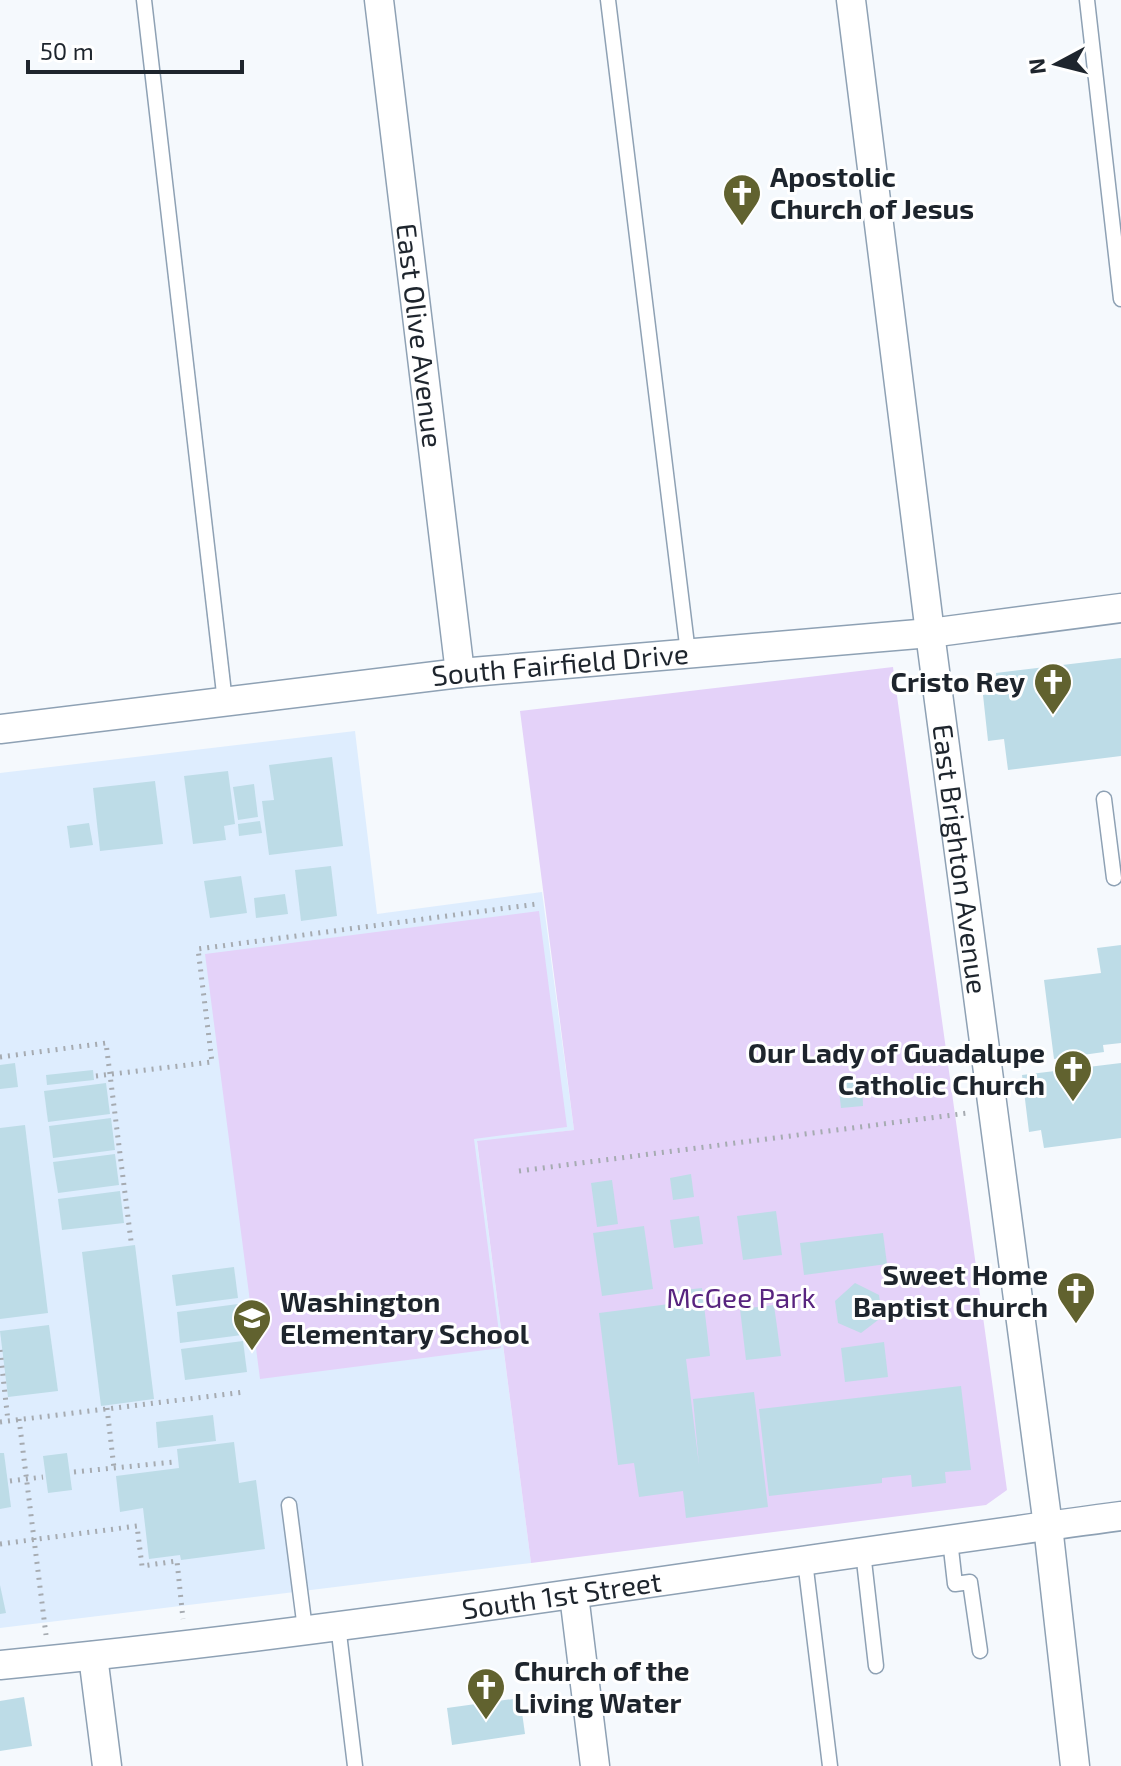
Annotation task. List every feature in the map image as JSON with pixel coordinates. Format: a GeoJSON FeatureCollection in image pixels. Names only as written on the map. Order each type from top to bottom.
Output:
{"type":"FeatureCollection","features":[{"type":"Feature","properties":{"kind":"street","name":"East Olive Avenue"},"geometry":{"type":"LineString","coordinates":[[379,0],[460,673]]}},
{"type":"Feature","properties":{"kind":"street","name":"East Brighton Avenue"},"geometry":{"type":"LineString","coordinates":[[851,0],[930,633],[1048,1526],[1075,1766]]}},
{"type":"Feature","properties":{"kind":"street","name":"South Fairfield Drive"},"geometry":{"type":"LineString","coordinates":[[0,729],[460,673],[930,633],[1121,608]]}},
{"type":"Feature","properties":{"kind":"street","name":"South 1st Street"},"geometry":{"type":"LineString","coordinates":[[0,1665],[574,1595],[1121,1516]]}},
{"type":"Feature","properties":{"kind":"street"},"geometry":{"type":"LineString","coordinates":[[574,1595],[595,1766]]}},
{"type":"Feature","properties":{"kind":"street"},"geometry":{"type":"LineString","coordinates":[[93,1656],[107,1766]]}},
{"type":"Feature","properties":{"kind":"lane"},"geometry":{"type":"LineString","coordinates":[[144,0],[225,702]]}},
{"type":"Feature","properties":{"kind":"lane"},"geometry":{"type":"LineString","coordinates":[[608,0],[688,653]]}},
{"type":"Feature","properties":{"kind":"lane"},"geometry":{"type":"LineString","coordinates":[[1087,0],[1121,299]]}},
{"type":"Feature","properties":{"kind":"lane"},"geometry":{"type":"LineString","coordinates":[[1104,799],[1114,878]]}},
{"type":"Feature","properties":{"kind":"lane"},"geometry":{"type":"LineString","coordinates":[[289,1505],[305,1629]]}},
{"type":"Feature","properties":{"kind":"lane"},"geometry":{"type":"LineString","coordinates":[[950,1540],[955,1584],[970,1582],[980,1651]]}},
{"type":"Feature","properties":{"kind":"lane"},"geometry":{"type":"LineString","coordinates":[[863,1552],[876,1666]]}},
{"type":"Feature","properties":{"kind":"lane"},"geometry":{"type":"LineString","coordinates":[[805,1561],[830,1766]]}},
{"type":"Feature","properties":{"kind":"lane"},"geometry":{"type":"LineString","coordinates":[[338,1625],[355,1766]]}},
{"type":"Feature","properties":{"kind":"path"},"geometry":{"type":"LineString","coordinates":[[96,1076],[212,1062],[198,949],[537,904]]}},
{"type":"Feature","properties":{"kind":"path"},"geometry":{"type":"LineString","coordinates":[[0,1057],[106,1043],[131,1241]]}},
{"type":"Feature","properties":{"kind":"path"},"geometry":{"type":"LineString","coordinates":[[519,1171],[993,1110]]}},
{"type":"Feature","properties":{"kind":"path"},"geometry":{"type":"LineString","coordinates":[[0,1350],[8,1421]]}},
{"type":"Feature","properties":{"kind":"path"},"geometry":{"type":"LineString","coordinates":[[0,1422],[245,1392]]}},
{"type":"Feature","properties":{"kind":"path"},"geometry":{"type":"LineString","coordinates":[[107,1408],[114,1468]]}},
{"type":"Feature","properties":{"kind":"path"},"geometry":{"type":"LineString","coordinates":[[19,1419],[49,1660]]}},
{"type":"Feature","properties":{"kind":"path"},"geometry":{"type":"LineString","coordinates":[[74,1472],[174,1462]]}},
{"type":"Feature","properties":{"kind":"path"},"geometry":{"type":"LineString","coordinates":[[10,1481],[43,1477]]}},
{"type":"Feature","properties":{"kind":"path"},"geometry":{"type":"LineString","coordinates":[[0,1544],[137,1526],[142,1566],[177,1561],[185,1644]]}},
{"type":"Feature","properties":{"kind":"shaded area","name":"Washington Elementary School"},"geometry":{"type":"Polygon","coordinates":[[[355,731],[377,914],[542,892],[574,1130],[477,1142],[531,1563],[0,1628],[0,773],[355,731]]]}},
{"type":"Feature","properties":{"kind":"green space","name":"McGee Park"},"geometry":{"type":"Polygon","coordinates":[[[893,667],[1007,1490],[986,1505],[531,1563],[477,1141],[574,1130],[520,711],[893,667]]]}},
{"type":"Feature","properties":{"kind":"green space"},"geometry":{"type":"Polygon","coordinates":[[[539,911],[567,1127],[474,1139],[501,1348],[260,1379],[205,954],[539,911]]]}},
{"type":"Feature","properties":{"kind":"building","name":"Cristo Rey"},"geometry":{"type":"Polygon","coordinates":[[[1121,658],[1121,756],[1008,770],[1004,739],[988,741],[983,695],[998,693],[996,673],[1121,658]]]}},
{"type":"Feature","properties":{"kind":"building"},"geometry":{"type":"Polygon","coordinates":[[[332,757],[343,846],[269,855],[262,801],[274,800],[269,765],[332,757]]]}},
{"type":"Feature","properties":{"kind":"building"},"geometry":{"type":"Polygon","coordinates":[[[228,771],[235,824],[224,826],[226,840],[193,844],[184,776],[228,771]]]}},
{"type":"Feature","properties":{"kind":"building"},"geometry":{"type":"Polygon","coordinates":[[[155,781],[163,844],[100,851],[93,788],[155,781]]]}},
{"type":"Feature","properties":{"kind":"building"},"geometry":{"type":"Polygon","coordinates":[[[254,784],[258,817],[238,820],[233,787],[254,784]]]}},
{"type":"Feature","properties":{"kind":"building"},"geometry":{"type":"Polygon","coordinates":[[[260,821],[262,833],[239,836],[238,824],[260,821]]]}},
{"type":"Feature","properties":{"kind":"building"},"geometry":{"type":"Polygon","coordinates":[[[89,823],[93,845],[70,848],[67,826],[89,823]]]}},
{"type":"Feature","properties":{"kind":"building"},"geometry":{"type":"Polygon","coordinates":[[[331,866],[337,916],[301,921],[295,870],[331,866]]]}},
{"type":"Feature","properties":{"kind":"building"},"geometry":{"type":"Polygon","coordinates":[[[241,876],[247,913],[210,918],[204,881],[241,876]]]}},
{"type":"Feature","properties":{"kind":"building"},"geometry":{"type":"Polygon","coordinates":[[[285,894],[288,914],[256,918],[254,898],[285,894]]]}},
{"type":"Feature","properties":{"kind":"building"},"geometry":{"type":"Polygon","coordinates":[[[1121,945],[1121,1043],[1103,1045],[1104,1052],[1054,1059],[1044,980],[1101,973],[1097,948],[1121,945]]]}},
{"type":"Feature","properties":{"kind":"building"},"geometry":{"type":"Polygon","coordinates":[[[15,1063],[18,1087],[0,1089],[0,1065],[15,1063]]]}},
{"type":"Feature","properties":{"kind":"building","name":"Our Lady of Guadalupe Catholic Church"},"geometry":{"type":"Polygon","coordinates":[[[1121,1063],[1121,1138],[1044,1148],[1041,1130],[1029,1132],[1022,1075],[1121,1063]]]}},
{"type":"Feature","properties":{"kind":"building"},"geometry":{"type":"Polygon","coordinates":[[[93,1070],[94,1080],[47,1085],[46,1075],[93,1070]]]}},
{"type":"Feature","properties":{"kind":"building"},"geometry":{"type":"Polygon","coordinates":[[[862,1080],[863,1106],[841,1108],[838,1082],[862,1080]]]}},
{"type":"Feature","properties":{"kind":"building"},"geometry":{"type":"Polygon","coordinates":[[[106,1083],[110,1114],[48,1122],[44,1091],[106,1083]]]}},
{"type":"Feature","properties":{"kind":"building"},"geometry":{"type":"Polygon","coordinates":[[[111,1118],[115,1150],[53,1158],[49,1126],[111,1118]]]}},
{"type":"Feature","properties":{"kind":"building"},"geometry":{"type":"Polygon","coordinates":[[[25,1125],[48,1313],[0,1319],[0,1128],[25,1125]]]}},
{"type":"Feature","properties":{"kind":"building"},"geometry":{"type":"Polygon","coordinates":[[[115,1154],[119,1185],[58,1193],[53,1162],[115,1154]]]}},
{"type":"Feature","properties":{"kind":"building"},"geometry":{"type":"Polygon","coordinates":[[[691,1174],[694,1197],[673,1200],[670,1178],[691,1174]]]}},
{"type":"Feature","properties":{"kind":"building"},"geometry":{"type":"Polygon","coordinates":[[[612,1180],[618,1224],[597,1227],[591,1183],[612,1180]]]}},
{"type":"Feature","properties":{"kind":"building"},"geometry":{"type":"Polygon","coordinates":[[[120,1191],[124,1223],[62,1230],[58,1199],[120,1191]]]}},
{"type":"Feature","properties":{"kind":"building"},"geometry":{"type":"Polygon","coordinates":[[[776,1211],[782,1255],[743,1260],[737,1216],[776,1211]]]}},
{"type":"Feature","properties":{"kind":"building"},"geometry":{"type":"Polygon","coordinates":[[[699,1216],[703,1244],[674,1248],[670,1220],[699,1216]]]}},
{"type":"Feature","properties":{"kind":"building"},"geometry":{"type":"Polygon","coordinates":[[[644,1226],[653,1289],[602,1296],[593,1233],[644,1226]]]}},
{"type":"Feature","properties":{"kind":"building"},"geometry":{"type":"Polygon","coordinates":[[[883,1233],[887,1264],[804,1275],[800,1243],[883,1233]]]}},
{"type":"Feature","properties":{"kind":"building"},"geometry":{"type":"Polygon","coordinates":[[[135,1245],[154,1399],[101,1406],[82,1252],[135,1245]]]}},
{"type":"Feature","properties":{"kind":"building"},"geometry":{"type":"Polygon","coordinates":[[[234,1267],[238,1298],[176,1306],[172,1275],[234,1267]]]}},
{"type":"Feature","properties":{"kind":"building"},"geometry":{"type":"Polygon","coordinates":[[[855,1283],[879,1295],[882,1317],[861,1333],[838,1323],[835,1301],[855,1283]]]}},
{"type":"Feature","properties":{"kind":"building"},"geometry":{"type":"Polygon","coordinates":[[[702,1288],[710,1356],[686,1359],[699,1465],[693,1399],[754,1392],[768,1507],[686,1518],[683,1491],[639,1497],[634,1463],[618,1465],[599,1313],[677,1303],[676,1291],[702,1288]]]}},
{"type":"Feature","properties":{"kind":"building"},"geometry":{"type":"Polygon","coordinates":[[[238,1304],[242,1335],[180,1343],[177,1312],[238,1304]]]}},
{"type":"Feature","properties":{"kind":"building"},"geometry":{"type":"Polygon","coordinates":[[[774,1305],[781,1356],[746,1360],[740,1309],[774,1305]]]}},
{"type":"Feature","properties":{"kind":"building"},"geometry":{"type":"Polygon","coordinates":[[[49,1325],[58,1391],[8,1397],[0,1331],[49,1325]]]}},
{"type":"Feature","properties":{"kind":"building"},"geometry":{"type":"Polygon","coordinates":[[[243,1341],[247,1372],[185,1380],[181,1349],[243,1341]]]}},
{"type":"Feature","properties":{"kind":"building"},"geometry":{"type":"Polygon","coordinates":[[[884,1342],[888,1377],[845,1382],[841,1348],[884,1342]]]}},
{"type":"Feature","properties":{"kind":"building"},"geometry":{"type":"Polygon","coordinates":[[[961,1386],[971,1470],[945,1472],[946,1483],[912,1487],[911,1475],[882,1478],[882,1483],[769,1496],[759,1409],[961,1386]]]}},
{"type":"Feature","properties":{"kind":"building"},"geometry":{"type":"Polygon","coordinates":[[[213,1415],[216,1441],[158,1448],[156,1422],[213,1415]]]}},
{"type":"Feature","properties":{"kind":"building"},"geometry":{"type":"Polygon","coordinates":[[[234,1442],[239,1483],[256,1480],[265,1549],[181,1560],[180,1555],[149,1559],[143,1508],[120,1512],[116,1476],[179,1468],[177,1449],[234,1442]]]}},
{"type":"Feature","properties":{"kind":"building"},"geometry":{"type":"Polygon","coordinates":[[[0,1453],[4,1453],[11,1507],[0,1509],[0,1453]]]}},
{"type":"Feature","properties":{"kind":"building"},"geometry":{"type":"Polygon","coordinates":[[[67,1453],[72,1490],[48,1493],[43,1456],[67,1453]]]}},
{"type":"Feature","properties":{"kind":"building"},"geometry":{"type":"Polygon","coordinates":[[[0,1585],[6,1613],[0,1614],[0,1585]]]}},
{"type":"Feature","properties":{"kind":"building"},"geometry":{"type":"Polygon","coordinates":[[[24,1697],[32,1746],[0,1751],[0,1701],[24,1697]]]}},
{"type":"Feature","properties":{"kind":"building","name":"Church of the Living Water"},"geometry":{"type":"Polygon","coordinates":[[[520,1698],[525,1734],[452,1745],[447,1708],[520,1698]]]}},
{"type":"Feature","properties":{"kind":"place","name":"Apostolic Church of Jesus"},"geometry":{"type":"Point","coordinates":[742,227]}},
{"type":"Feature","properties":{"kind":"place","name":"Cristo Rey"},"geometry":{"type":"Point","coordinates":[1053,716]}},
{"type":"Feature","properties":{"kind":"place","name":"Our Lady of Guadalupe Catholic Church"},"geometry":{"type":"Point","coordinates":[1073,1103]}},
{"type":"Feature","properties":{"kind":"place","name":"Sweet Home Baptist Church"},"geometry":{"type":"Point","coordinates":[1076,1325]}},
{"type":"Feature","properties":{"kind":"place","name":"Washington Elementary School"},"geometry":{"type":"Point","coordinates":[252,1352]}},
{"type":"Feature","properties":{"kind":"place","name":"Church of the Living Water"},"geometry":{"type":"Point","coordinates":[486,1721]}}]}
